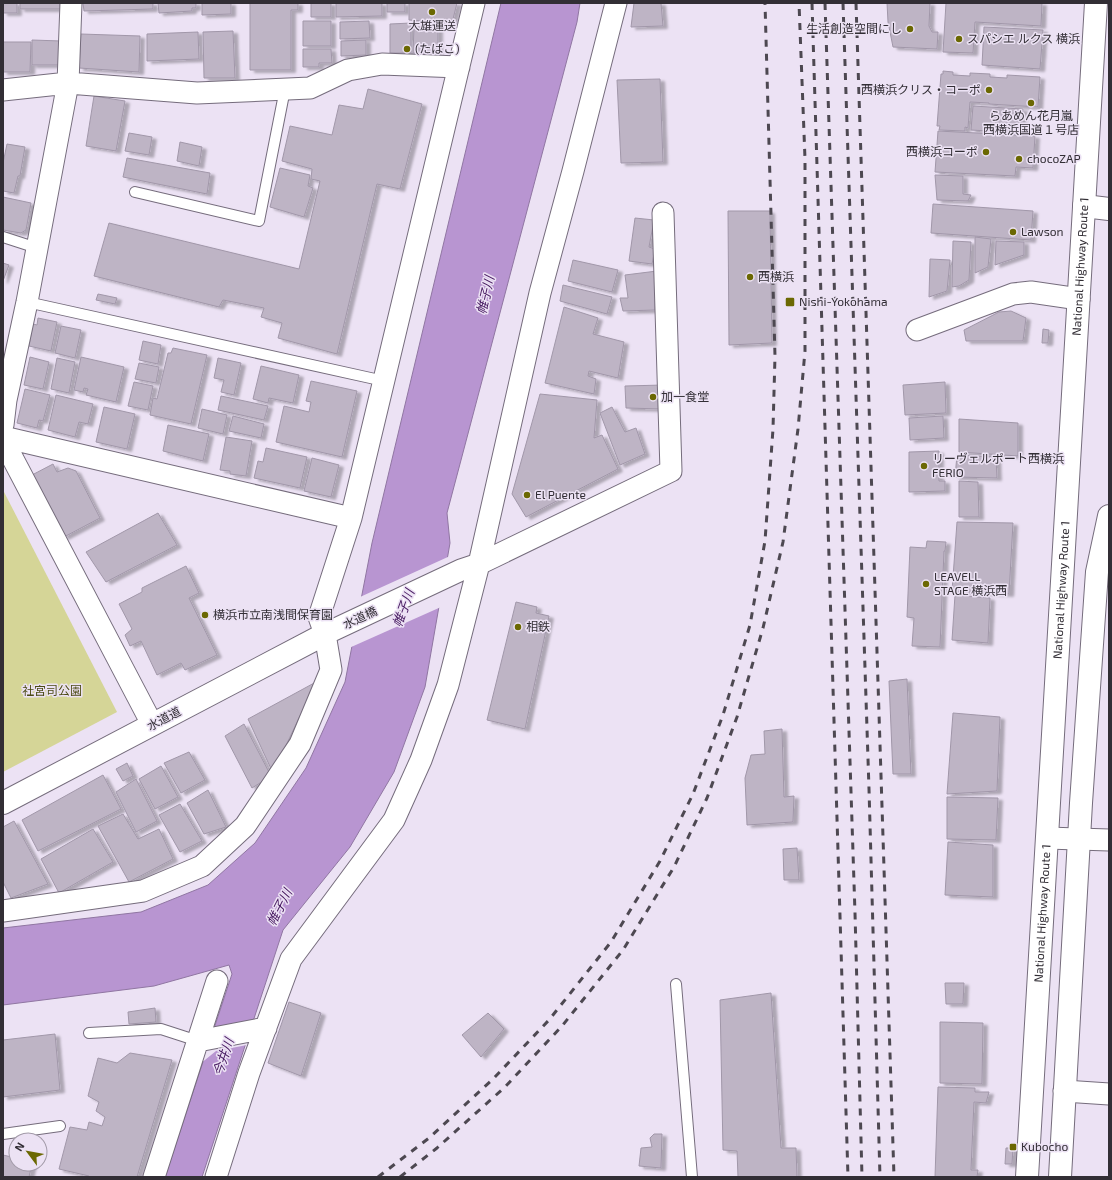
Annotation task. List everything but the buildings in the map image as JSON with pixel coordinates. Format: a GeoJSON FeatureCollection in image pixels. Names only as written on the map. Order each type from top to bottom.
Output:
{"type":"FeatureCollection","features":[{"type":"Feature","properties":{"kind":"main road","name":"National Highway Route 1"},"geometry":{"type":"LineString","coordinates":[[1027,1177],[1096,3]]}},
{"type":"Feature","properties":{"kind":"main road"},"geometry":{"type":"LineString","coordinates":[[1084,206],[1109,209]]}},
{"type":"Feature","properties":{"kind":"main road"},"geometry":{"type":"LineString","coordinates":[[1060,1177],[1079,840],[1097,572],[1109,516]]}},
{"type":"Feature","properties":{"kind":"main road","name":"水道道"},"geometry":{"type":"LineString","coordinates":[[3,803],[325,634]]}},
{"type":"Feature","properties":{"kind":"street"},"geometry":{"type":"LineString","coordinates":[[3,425],[6,400],[27,302],[68,83],[71,3]]}},
{"type":"Feature","properties":{"kind":"street"},"geometry":{"type":"LineString","coordinates":[[3,911],[143,891],[202,866],[245,826],[300,744],[331,670],[325,634],[319,617],[351,518],[474,3]]}},
{"type":"Feature","properties":{"kind":"street"},"geometry":{"type":"LineString","coordinates":[[216,1177],[249,1073],[290,960],[394,820],[421,760],[448,685],[470,567],[616,3]]}},
{"type":"Feature","properties":{"kind":"street"},"geometry":{"type":"LineString","coordinates":[[3,90],[68,83],[197,93],[310,88],[348,70],[382,64],[459,67]]}},
{"type":"Feature","properties":{"kind":"street","name":"水道橋"},"geometry":{"type":"LineString","coordinates":[[325,634],[671,471],[663,213]]}},
{"type":"Feature","properties":{"kind":"street"},"geometry":{"type":"LineString","coordinates":[[917,330],[1013,294],[1031,292],[1079,299]]}},
{"type":"Feature","properties":{"kind":"street"},"geometry":{"type":"LineString","coordinates":[[3,439],[351,518]]}},
{"type":"Feature","properties":{"kind":"street"},"geometry":{"type":"LineString","coordinates":[[3,439],[152,724]]}},
{"type":"Feature","properties":{"kind":"street"},"geometry":{"type":"LineString","coordinates":[[1047,838],[1109,840]]}},
{"type":"Feature","properties":{"kind":"street"},"geometry":{"type":"LineString","coordinates":[[154,1177],[217,981]]}},
{"type":"Feature","properties":{"kind":"street"},"geometry":{"type":"LineString","coordinates":[[198,1041],[266,1028]]}},
{"type":"Feature","properties":{"kind":"street"},"geometry":{"type":"LineString","coordinates":[[1064,1091],[1109,1094]]}},
{"type":"Feature","properties":{"kind":"lane"},"geometry":{"type":"LineString","coordinates":[[135,192],[259,221],[285,89]]}},
{"type":"Feature","properties":{"kind":"lane"},"geometry":{"type":"LineString","coordinates":[[3,238],[37,248]]}},
{"type":"Feature","properties":{"kind":"lane"},"geometry":{"type":"LineString","coordinates":[[27,302],[384,381]]}},
{"type":"Feature","properties":{"kind":"lane"},"geometry":{"type":"LineString","coordinates":[[676,984],[692,1177]]}},
{"type":"Feature","properties":{"kind":"lane"},"geometry":{"type":"LineString","coordinates":[[89,1033],[161,1029],[198,1041]]}},
{"type":"Feature","properties":{"kind":"lane"},"geometry":{"type":"LineString","coordinates":[[3,1134],[60,1126]]}},
{"type":"Feature","properties":{"kind":"green space","name":"社宮司公園"},"geometry":{"type":"Polygon","coordinates":[[[3,490],[117,712],[3,772],[3,490]]]}},
{"type":"Feature","properties":{"kind":"water"},"geometry":{"type":"Polygon","coordinates":[[[501,3],[580,3],[577,22],[447,513],[450,543],[425,687],[394,772],[350,847],[283,930],[202,1177],[165,1177],[232,974],[229,965],[154,986],[3,1005],[3,928],[141,912],[208,885],[255,843],[306,768],[345,682],[372,543],[501,3]]]}},
{"type":"Feature","properties":{"kind":"pier"},"geometry":{"type":"Polygon","coordinates":[[[450,556],[441,607],[349,648],[360,597],[450,556]]]}},
{"type":"Feature","properties":{"kind":"pier"},"geometry":{"type":"Polygon","coordinates":[[[256,1020],[247,1045],[216,1051],[200,1064],[212,1028],[256,1020]]]}},
{"type":"Feature","properties":{"kind":"railway"},"geometry":{"type":"LineString","coordinates":[[378,1177],[429,1138],[493,1079],[549,1020],[611,942],[660,861],[693,794],[723,715],[750,625],[765,541],[773,429],[775,356],[765,3]]}},
{"type":"Feature","properties":{"kind":"railway"},"geometry":{"type":"LineString","coordinates":[[400,1177],[437,1148],[505,1087],[562,1026],[623,950],[674,867],[707,798],[737,717],[763,628],[783,542],[798,429],[805,351],[805,159],[799,3]]}},
{"type":"Feature","properties":{"kind":"railway"},"geometry":{"type":"LineString","coordinates":[[812,3],[848,1177]]}},
{"type":"Feature","properties":{"kind":"railway"},"geometry":{"type":"LineString","coordinates":[[825,3],[855,913],[862,1177]]}},
{"type":"Feature","properties":{"kind":"railway"},"geometry":{"type":"LineString","coordinates":[[843,3],[869,789],[880,1177]]}},
{"type":"Feature","properties":{"kind":"railway"},"geometry":{"type":"LineString","coordinates":[[856,3],[894,1177]]}},
{"type":"Feature","properties":{"kind":"place","name":"大雄運送"},"geometry":{"type":"Point","coordinates":[432,12]}},
{"type":"Feature","properties":{"kind":"place","name":"生活創造空間にし"},"geometry":{"type":"Point","coordinates":[910,29]}},
{"type":"Feature","properties":{"kind":"place","name":"スパシエ ルクス 横浜"},"geometry":{"type":"Point","coordinates":[959,39]}},
{"type":"Feature","properties":{"kind":"place","name":"(たばこ)"},"geometry":{"type":"Point","coordinates":[407,49]}},
{"type":"Feature","properties":{"kind":"place","name":"西横浜クリス・コーポ"},"geometry":{"type":"Point","coordinates":[989,90]}},
{"type":"Feature","properties":{"kind":"place","name":"らあめん花月嵐 西横浜国道１号店"},"geometry":{"type":"Point","coordinates":[1031,103]}},
{"type":"Feature","properties":{"kind":"place","name":"西横浜コーポ"},"geometry":{"type":"Point","coordinates":[986,152]}},
{"type":"Feature","properties":{"kind":"place","name":"chocoZAP"},"geometry":{"type":"Point","coordinates":[1019,159]}},
{"type":"Feature","properties":{"kind":"place","name":"Lawson"},"geometry":{"type":"Point","coordinates":[1013,232]}},
{"type":"Feature","properties":{"kind":"place","name":"西横浜"},"geometry":{"type":"Point","coordinates":[750,277]}},
{"type":"Feature","properties":{"kind":"place","name":"Nishi-Yokohama"},"geometry":{"type":"Point","coordinates":[790,302]}},
{"type":"Feature","properties":{"kind":"place","name":"加一食堂"},"geometry":{"type":"Point","coordinates":[653,397]}},
{"type":"Feature","properties":{"kind":"place","name":"リーヴェルポート西横浜 FERIO"},"geometry":{"type":"Point","coordinates":[924,466]}},
{"type":"Feature","properties":{"kind":"place","name":"El Puente"},"geometry":{"type":"Point","coordinates":[527,495]}},
{"type":"Feature","properties":{"kind":"place","name":"LEAVELL STAGE 横浜西"},"geometry":{"type":"Point","coordinates":[926,584]}},
{"type":"Feature","properties":{"kind":"place","name":"横浜市立南浅間保育園"},"geometry":{"type":"Point","coordinates":[205,615]}},
{"type":"Feature","properties":{"kind":"place","name":"相鉄"},"geometry":{"type":"Point","coordinates":[518,627]}},
{"type":"Feature","properties":{"kind":"place","name":"Kubocho"},"geometry":{"type":"Point","coordinates":[1013,1147]}},
{"type":"Feature","properties":{"kind":"water label","name":"帷子川"},"geometry":{"type":"Point","coordinates":[485,295]}},
{"type":"Feature","properties":{"kind":"water label","name":"帷子川"},"geometry":{"type":"Point","coordinates":[403,608]}},
{"type":"Feature","properties":{"kind":"water label","name":"帷子川"},"geometry":{"type":"Point","coordinates":[279,907]}},
{"type":"Feature","properties":{"kind":"water label","name":"今井川"},"geometry":{"type":"Point","coordinates":[223,1057]}}]}
